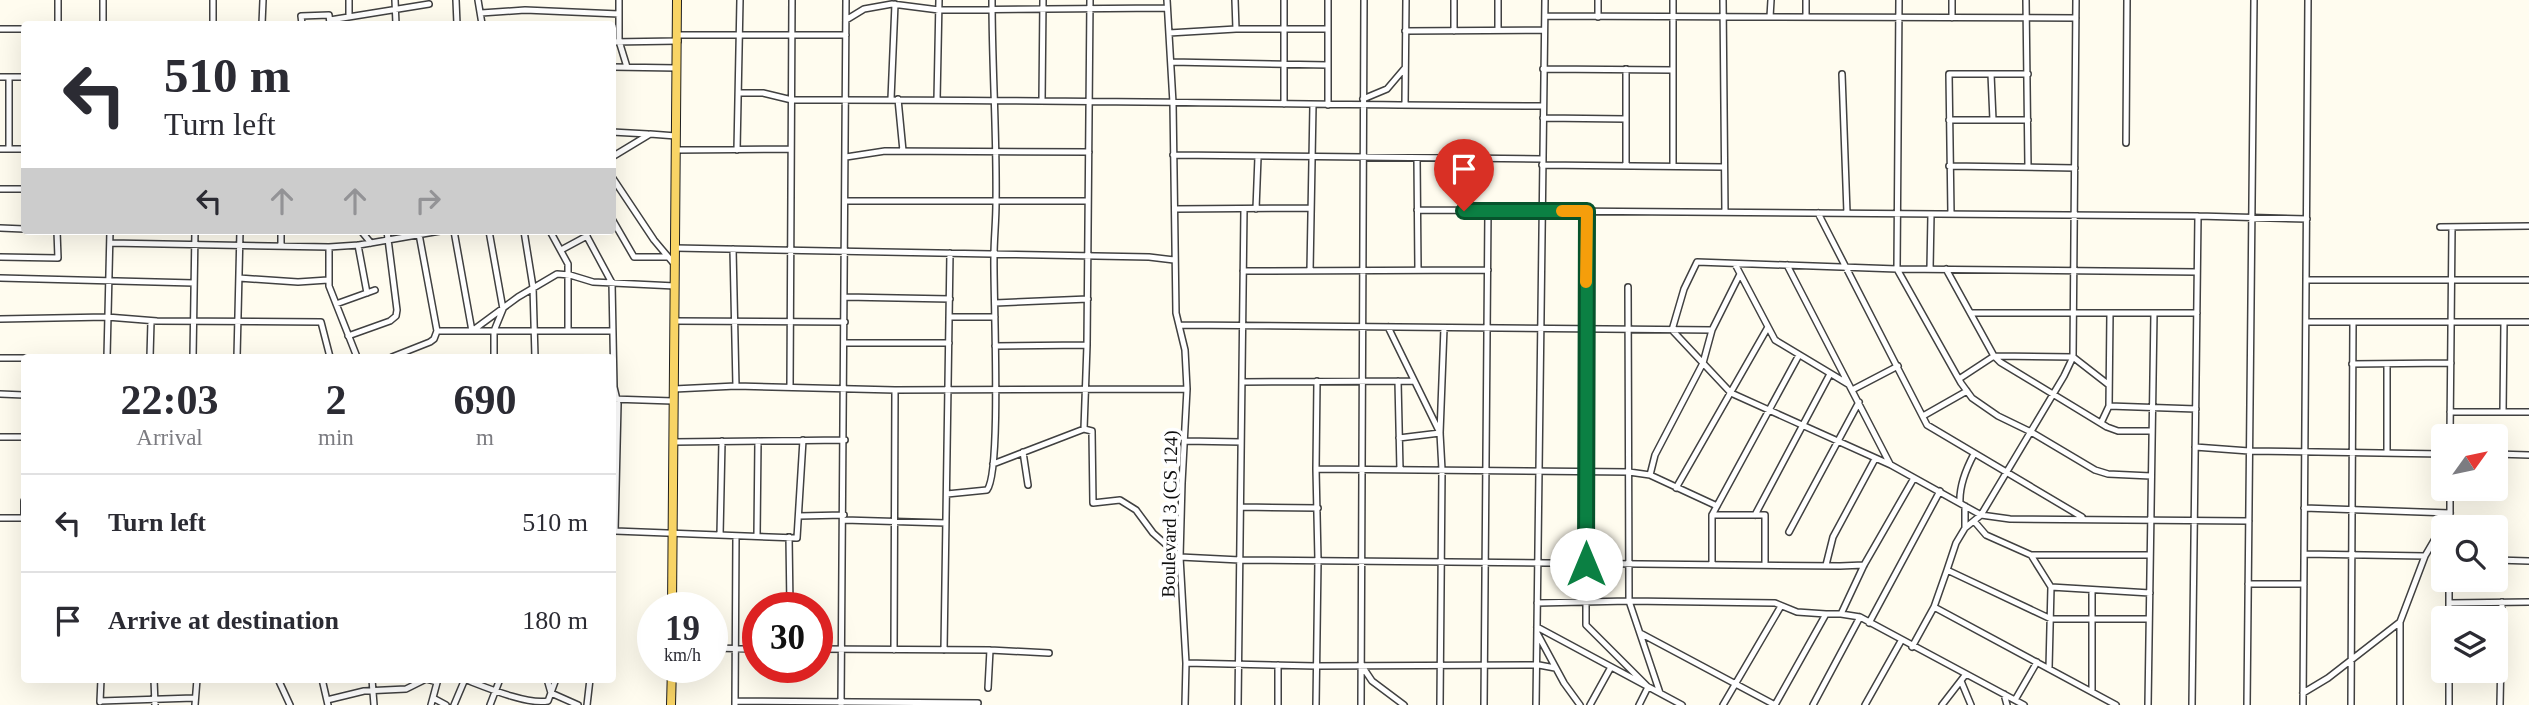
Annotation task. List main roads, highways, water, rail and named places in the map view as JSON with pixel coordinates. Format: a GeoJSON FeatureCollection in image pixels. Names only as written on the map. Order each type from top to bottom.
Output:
{"type":"FeatureCollection","features":[{"type":"Feature","properties":{"kind":"main road"},"geometry":{"type":"LineString","coordinates":[[672,592],[677,0]]}},
{"type":"Feature","properties":{"kind":"main road"},"geometry":{"type":"LineString","coordinates":[[671,683],[671,705]]}}]}
